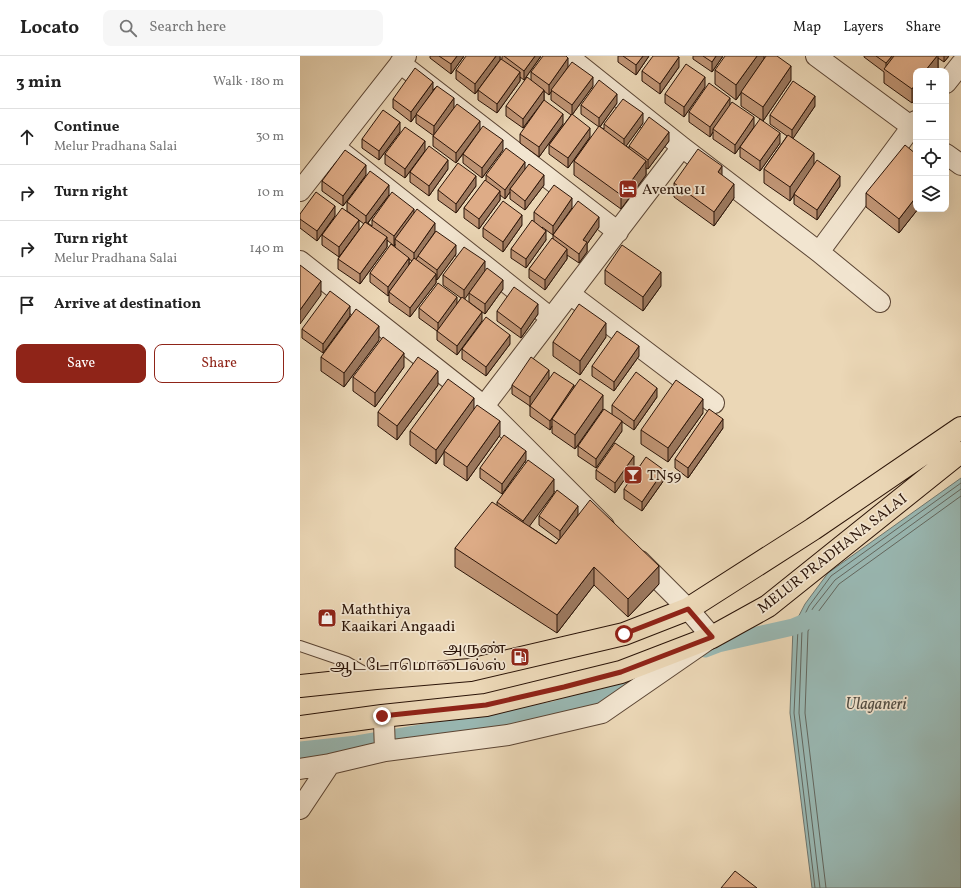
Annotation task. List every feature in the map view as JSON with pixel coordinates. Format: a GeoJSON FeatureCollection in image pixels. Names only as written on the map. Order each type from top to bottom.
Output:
{"type":"FeatureCollection","features":[{"type":"Feature","properties":{"kind":"main road","name":"MELUR PRADHANA SALAI"},"geometry":{"type":"LineString","coordinates":[[300,686],[470,670],[624,634],[688,609],[812,529],[961,428]]}},
{"type":"Feature","properties":{"kind":"main road","name":"MELUR PRADHANA SALAI"},"geometry":{"type":"LineString","coordinates":[[300,727],[383,720],[486,705],[621,672],[705,642],[768,606],[959,453],[961,453]]}},
{"type":"Feature","properties":{"kind":"street"},"geometry":{"type":"LineString","coordinates":[[568,56],[682,147],[819,252],[880,302]]}},
{"type":"Feature","properties":{"kind":"street"},"geometry":{"type":"LineString","coordinates":[[816,56],[913,125]]}},
{"type":"Feature","properties":{"kind":"street"},"geometry":{"type":"LineString","coordinates":[[300,191],[403,60],[618,232]]}},
{"type":"Feature","properties":{"kind":"street"},"geometry":{"type":"LineString","coordinates":[[949,79],[961,64]]}},
{"type":"Feature","properties":{"kind":"street"},"geometry":{"type":"LineString","coordinates":[[819,252],[913,129]]}},
{"type":"Feature","properties":{"kind":"street"},"geometry":{"type":"LineString","coordinates":[[335,146],[551,318]]}},
{"type":"Feature","properties":{"kind":"street"},"geometry":{"type":"LineString","coordinates":[[484,406],[682,147]]}},
{"type":"Feature","properties":{"kind":"street"},"geometry":{"type":"LineString","coordinates":[[949,156],[961,166]]}},
{"type":"Feature","properties":{"kind":"street"},"geometry":{"type":"LineString","coordinates":[[300,261],[484,406],[688,609],[705,642],[602,712],[508,735],[386,747],[330,764],[300,769]]}},
{"type":"Feature","properties":{"kind":"street"},"geometry":{"type":"LineString","coordinates":[[570,294],[714,403]]}},
{"type":"Feature","properties":{"kind":"street"},"geometry":{"type":"LineString","coordinates":[[383,720],[386,747]]}},
{"type":"Feature","properties":{"kind":"street"},"geometry":{"type":"LineString","coordinates":[[300,810],[330,764]]}},
{"type":"Feature","properties":{"kind":"lane"},"geometry":{"type":"LineString","coordinates":[[300,646],[347,662],[376,678]]}},
{"type":"Feature","properties":{"kind":"water","name":"Ulaganeri"},"geometry":{"type":"Polygon","coordinates":[[[961,478],[961,888],[812,888],[790,713],[793,627],[805,604],[828,573],[961,478]]]}},
{"type":"Feature","properties":{"kind":"building"},"geometry":{"type":"Polygon","coordinates":[[[439,56],[457,56],[451,64],[439,56]]]}},
{"type":"Feature","properties":{"kind":"building"},"geometry":{"type":"Polygon","coordinates":[[[466,56],[496,56],[475,84],[456,70],[466,56]]]}},
{"type":"Feature","properties":{"kind":"building"},"geometry":{"type":"Polygon","coordinates":[[[504,56],[535,56],[524,71],[504,56]]]}},
{"type":"Feature","properties":{"kind":"building"},"geometry":{"type":"Polygon","coordinates":[[[543,56],[566,56],[568,58],[549,85],[531,72],[543,56]]]}},
{"type":"Feature","properties":{"kind":"building"},"geometry":{"type":"Polygon","coordinates":[[[623,56],[643,56],[636,65],[623,56]]]}},
{"type":"Feature","properties":{"kind":"building"},"geometry":{"type":"Polygon","coordinates":[[[653,56],[679,57],[660,84],[642,71],[653,56]]]}},
{"type":"Feature","properties":{"kind":"building"},"geometry":{"type":"Polygon","coordinates":[[[703,56],[716,56],[712,62],[703,56]]]}},
{"type":"Feature","properties":{"kind":"building"},"geometry":{"type":"Polygon","coordinates":[[[725,56],[757,56],[736,85],[715,70],[725,56]]]}},
{"type":"Feature","properties":{"kind":"building"},"geometry":{"type":"Polygon","coordinates":[[[766,56],[777,56],[791,66],[763,107],[741,92],[766,56]]]}},
{"type":"Feature","properties":{"kind":"building"},"geometry":{"type":"Polygon","coordinates":[[[876,56],[892,56],[886,63],[876,56]]]}},
{"type":"Feature","properties":{"kind":"building"},"geometry":{"type":"Polygon","coordinates":[[[894,56],[937,56],[927,68],[913,68],[912,89],[884,69],[894,56]]]}},
{"type":"Feature","properties":{"kind":"building"},"geometry":{"type":"Polygon","coordinates":[[[501,59],[520,72],[497,104],[478,90],[501,59]]]}},
{"type":"Feature","properties":{"kind":"building"},"geometry":{"type":"Polygon","coordinates":[[[572,62],[593,77],[572,105],[551,90],[572,62]]]}},
{"type":"Feature","properties":{"kind":"building"},"geometry":{"type":"Polygon","coordinates":[[[686,64],[705,77],[684,107],[665,94],[686,64]]]}},
{"type":"Feature","properties":{"kind":"building"},"geometry":{"type":"Polygon","coordinates":[[[415,68],[433,82],[411,112],[393,99],[415,68]]]}},
{"type":"Feature","properties":{"kind":"building"},"geometry":{"type":"Polygon","coordinates":[[[527,77],[544,90],[523,119],[506,106],[527,77]]]}},
{"type":"Feature","properties":{"kind":"building"},"geometry":{"type":"Polygon","coordinates":[[[599,80],[617,94],[599,118],[581,105],[599,80]]]}},
{"type":"Feature","properties":{"kind":"building"},"geometry":{"type":"Polygon","coordinates":[[[793,81],[815,96],[792,130],[770,115],[793,81]]]}},
{"type":"Feature","properties":{"kind":"building"},"geometry":{"type":"Polygon","coordinates":[[[709,83],[730,98],[710,127],[689,112],[709,83]]]}},
{"type":"Feature","properties":{"kind":"building"},"geometry":{"type":"Polygon","coordinates":[[[437,86],[454,98],[434,126],[416,114],[437,86]]]}},
{"type":"Feature","properties":{"kind":"building"},"geometry":{"type":"Polygon","coordinates":[[[623,99],[643,113],[624,139],[604,124],[623,99]]]}},
{"type":"Feature","properties":{"kind":"building"},"geometry":{"type":"Polygon","coordinates":[[[544,100],[563,114],[539,147],[520,134],[544,100]]]}},
{"type":"Feature","properties":{"kind":"building"},"geometry":{"type":"Polygon","coordinates":[[[732,102],[754,117],[735,145],[713,129],[732,102]]]}},
{"type":"Feature","properties":{"kind":"building"},"geometry":{"type":"Polygon","coordinates":[[[457,104],[480,121],[456,153],[433,136],[457,104]]]}},
{"type":"Feature","properties":{"kind":"building"},"geometry":{"type":"Polygon","coordinates":[[[383,110],[400,122],[379,151],[362,139],[383,110]]]}},
{"type":"Feature","properties":{"kind":"building"},"geometry":{"type":"Polygon","coordinates":[[[572,114],[590,128],[568,158],[549,145],[572,114]]]}},
{"type":"Feature","properties":{"kind":"building"},"geometry":{"type":"Polygon","coordinates":[[[649,117],[669,132],[648,160],[629,146],[649,117]]]}},
{"type":"Feature","properties":{"kind":"building"},"geometry":{"type":"Polygon","coordinates":[[[760,119],[780,133],[760,161],[740,147],[760,119]]]}},
{"type":"Feature","properties":{"kind":"building"},"geometry":{"type":"Polygon","coordinates":[[[483,126],[503,140],[482,168],[463,154],[483,126]]]}},
{"type":"Feature","properties":{"kind":"building"},"geometry":{"type":"Polygon","coordinates":[[[599,126],[646,161],[621,195],[574,161],[599,126]]]}},
{"type":"Feature","properties":{"kind":"building"},"geometry":{"type":"Polygon","coordinates":[[[405,127],[425,141],[405,169],[385,154],[405,127]]]}},
{"type":"Feature","properties":{"kind":"building"},"geometry":{"type":"Polygon","coordinates":[[[788,135],[814,153],[790,187],[764,169],[788,135]]]}},
{"type":"Feature","properties":{"kind":"building"},"geometry":{"type":"Polygon","coordinates":[[[905,145],[913,152],[913,201],[899,219],[866,193],[905,145]]]}},
{"type":"Feature","properties":{"kind":"building"},"geometry":{"type":"Polygon","coordinates":[[[429,146],[448,160],[429,186],[410,172],[429,146]]]}},
{"type":"Feature","properties":{"kind":"building"},"geometry":{"type":"Polygon","coordinates":[[[506,148],[525,162],[505,190],[486,175],[506,148]]]}},
{"type":"Feature","properties":{"kind":"building"},"geometry":{"type":"Polygon","coordinates":[[[698,149],[722,166],[718,172],[734,184],[714,212],[674,183],[698,149]]]}},
{"type":"Feature","properties":{"kind":"building"},"geometry":{"type":"Polygon","coordinates":[[[345,150],[366,165],[343,196],[322,181],[345,150]]]}},
{"type":"Feature","properties":{"kind":"building"},"geometry":{"type":"Polygon","coordinates":[[[817,160],[840,176],[817,210],[794,194],[817,160]]]}},
{"type":"Feature","properties":{"kind":"building"},"geometry":{"type":"Polygon","coordinates":[[[458,163],[476,176],[456,204],[438,190],[458,163]]]}},
{"type":"Feature","properties":{"kind":"building"},"geometry":{"type":"Polygon","coordinates":[[[529,164],[544,175],[525,201],[510,189],[529,164]]]}},
{"type":"Feature","properties":{"kind":"building"},"geometry":{"type":"Polygon","coordinates":[[[370,171],[389,185],[366,216],[347,202],[370,171]]]}},
{"type":"Feature","properties":{"kind":"building"},"geometry":{"type":"Polygon","coordinates":[[[485,180],[500,191],[479,219],[464,208],[485,180]]]}},
{"type":"Feature","properties":{"kind":"building"},"geometry":{"type":"Polygon","coordinates":[[[554,185],[572,198],[553,226],[534,212],[554,185]]]}},
{"type":"Feature","properties":{"kind":"building"},"geometry":{"type":"Polygon","coordinates":[[[316,192],[335,206],[317,231],[300,219],[300,214],[316,192]]]}},
{"type":"Feature","properties":{"kind":"building"},"geometry":{"type":"Polygon","coordinates":[[[392,192],[414,209],[394,236],[372,220],[392,192]]]}},
{"type":"Feature","properties":{"kind":"building"},"geometry":{"type":"Polygon","coordinates":[[[503,201],[522,215],[503,242],[483,228],[503,201]]]}},
{"type":"Feature","properties":{"kind":"building"},"geometry":{"type":"Polygon","coordinates":[[[578,201],[599,217],[583,240],[587,242],[579,254],[553,235],[578,201]]]}},
{"type":"Feature","properties":{"kind":"building"},"geometry":{"type":"Polygon","coordinates":[[[342,208],[359,220],[339,247],[322,235],[342,208]]]}},
{"type":"Feature","properties":{"kind":"building"},"geometry":{"type":"Polygon","coordinates":[[[417,209],[435,223],[414,253],[395,239],[417,209]]]}},
{"type":"Feature","properties":{"kind":"building"},"geometry":{"type":"Polygon","coordinates":[[[532,220],[546,231],[526,259],[511,249],[532,220]]]}},
{"type":"Feature","properties":{"kind":"building"},"geometry":{"type":"Polygon","coordinates":[[[365,222],[387,237],[360,274],[338,259],[365,222]]]}},
{"type":"Feature","properties":{"kind":"building"},"geometry":{"type":"Polygon","coordinates":[[[436,231],[456,245],[437,270],[418,256],[436,231]]]}},
{"type":"Feature","properties":{"kind":"building"},"geometry":{"type":"Polygon","coordinates":[[[552,238],[567,249],[545,280],[529,269],[552,238]]]}},
{"type":"Feature","properties":{"kind":"building"},"geometry":{"type":"Polygon","coordinates":[[[391,244],[409,258],[388,287],[370,273],[391,244]]]}},
{"type":"Feature","properties":{"kind":"building"},"geometry":{"type":"Polygon","coordinates":[[[622,245],[661,272],[643,297],[605,270],[622,245]]]}},
{"type":"Feature","properties":{"kind":"building"},"geometry":{"type":"Polygon","coordinates":[[[464,247],[485,261],[464,290],[443,275],[464,247]]]}},
{"type":"Feature","properties":{"kind":"building"},"geometry":{"type":"Polygon","coordinates":[[[414,258],[436,274],[410,308],[389,292],[414,258]]]}},
{"type":"Feature","properties":{"kind":"building"},"geometry":{"type":"Polygon","coordinates":[[[300,265],[321,281],[300,310],[300,265]]]}},
{"type":"Feature","properties":{"kind":"building"},"geometry":{"type":"Polygon","coordinates":[[[487,268],[503,280],[485,304],[469,293],[487,268]]]}},
{"type":"Feature","properties":{"kind":"building"},"geometry":{"type":"Polygon","coordinates":[[[438,283],[457,297],[438,323],[419,308],[438,283]]]}},
{"type":"Feature","properties":{"kind":"building"},"geometry":{"type":"Polygon","coordinates":[[[514,287],[538,304],[521,329],[497,311],[514,287]]]}},
{"type":"Feature","properties":{"kind":"building"},"geometry":{"type":"Polygon","coordinates":[[[330,291],[350,306],[323,344],[302,329],[330,291]]]}},
{"type":"Feature","properties":{"kind":"building"},"geometry":{"type":"Polygon","coordinates":[[[462,297],[482,312],[457,346],[437,331],[462,297]]]}},
{"type":"Feature","properties":{"kind":"building"},"geometry":{"type":"Polygon","coordinates":[[[579,304],[606,323],[580,361],[553,342],[579,304]]]}},
{"type":"Feature","properties":{"kind":"building"},"geometry":{"type":"Polygon","coordinates":[[[356,309],[379,326],[344,373],[321,357],[356,309]]]}},
{"type":"Feature","properties":{"kind":"building"},"geometry":{"type":"Polygon","coordinates":[[[486,317],[510,335],[486,367],[462,349],[486,317]]]}},
{"type":"Feature","properties":{"kind":"building"},"geometry":{"type":"Polygon","coordinates":[[[617,331],[639,346],[614,382],[592,366],[617,331]]]}},
{"type":"Feature","properties":{"kind":"building"},"geometry":{"type":"Polygon","coordinates":[[[383,337],[404,353],[375,393],[353,377],[383,337]]]}},
{"type":"Feature","properties":{"kind":"building"},"geometry":{"type":"Polygon","coordinates":[[[418,357],[438,371],[397,426],[378,412],[418,357]]]}},
{"type":"Feature","properties":{"kind":"building"},"geometry":{"type":"Polygon","coordinates":[[[531,357],[549,370],[530,397],[512,385],[531,357]]]}},
{"type":"Feature","properties":{"kind":"building"},"geometry":{"type":"Polygon","coordinates":[[[554,372],[574,385],[550,421],[530,406],[554,372]]]}},
{"type":"Feature","properties":{"kind":"building"},"geometry":{"type":"Polygon","coordinates":[[[636,372],[657,388],[634,421],[612,405],[636,372]]]}},
{"type":"Feature","properties":{"kind":"building"},"geometry":{"type":"Polygon","coordinates":[[[448,379],[474,398],[436,450],[410,431],[448,379]]]}},
{"type":"Feature","properties":{"kind":"building"},"geometry":{"type":"Polygon","coordinates":[[[580,379],[603,395],[575,435],[552,419],[580,379]]]}},
{"type":"Feature","properties":{"kind":"building"},"geometry":{"type":"Polygon","coordinates":[[[676,380],[703,399],[668,448],[641,430],[676,380]]]}},
{"type":"Feature","properties":{"kind":"building"},"geometry":{"type":"Polygon","coordinates":[[[477,405],[500,421],[467,467],[444,451],[477,405]]]}},
{"type":"Feature","properties":{"kind":"building"},"geometry":{"type":"Polygon","coordinates":[[[604,409],[622,421],[596,459],[578,446],[604,409]]]}},
{"type":"Feature","properties":{"kind":"building"},"geometry":{"type":"Polygon","coordinates":[[[709,409],[723,419],[688,468],[675,459],[709,409]]]}},
{"type":"Feature","properties":{"kind":"building"},"geometry":{"type":"Polygon","coordinates":[[[504,435],[526,451],[502,484],[480,468],[504,435]]]}},
{"type":"Feature","properties":{"kind":"building"},"geometry":{"type":"Polygon","coordinates":[[[615,443],[634,456],[615,483],[596,470],[615,443]]]}},
{"type":"Feature","properties":{"kind":"building"},"geometry":{"type":"Polygon","coordinates":[[[646,457],[664,470],[642,502],[624,489],[646,457]]]}},
{"type":"Feature","properties":{"kind":"building"},"geometry":{"type":"Polygon","coordinates":[[[528,460],[554,479],[523,521],[497,502],[528,460]]]}},
{"type":"Feature","properties":{"kind":"building"},"geometry":{"type":"Polygon","coordinates":[[[557,490],[578,506],[560,531],[539,516],[557,490]]]}},
{"type":"Feature","properties":{"kind":"building"},"geometry":{"type":"Polygon","coordinates":[[[590,500],[659,566],[628,599],[594,567],[557,615],[455,548],[492,502],[556,544],[590,500]]]}},
{"type":"Feature","properties":{"kind":"building"},"geometry":{"type":"Polygon","coordinates":[[[735,871],[757,888],[721,888],[735,871]]]}},
{"type":"Feature","properties":{"kind":"waterway"},"geometry":{"type":"LineString","coordinates":[[705,649],[718,644],[793,627],[814,618]]}},
{"type":"Feature","properties":{"kind":"waterway"},"geometry":{"type":"LineString","coordinates":[[300,750],[357,744],[554,710],[600,695],[650,673]]}},
{"type":"Feature","properties":{"kind":"place","name":"Avenue 11"},"geometry":{"type":"Point","coordinates":[628,189]}},
{"type":"Feature","properties":{"kind":"place","name":"TN59"},"geometry":{"type":"Point","coordinates":[633,475]}},
{"type":"Feature","properties":{"kind":"place","name":"Maththiya Kaaikari Angaadi"},"geometry":{"type":"Point","coordinates":[327,618]}},
{"type":"Feature","properties":{"kind":"place","name":"அருண் ஆட்டோமொபைல்ஸ்"},"geometry":{"type":"Point","coordinates":[520,657]}},
{"type":"Feature","properties":{"kind":"route"},"geometry":{"type":"LineString","coordinates":[[382,716],[486,705],[564,687],[621,672],[712,637],[688,609],[624,634]]}}]}
